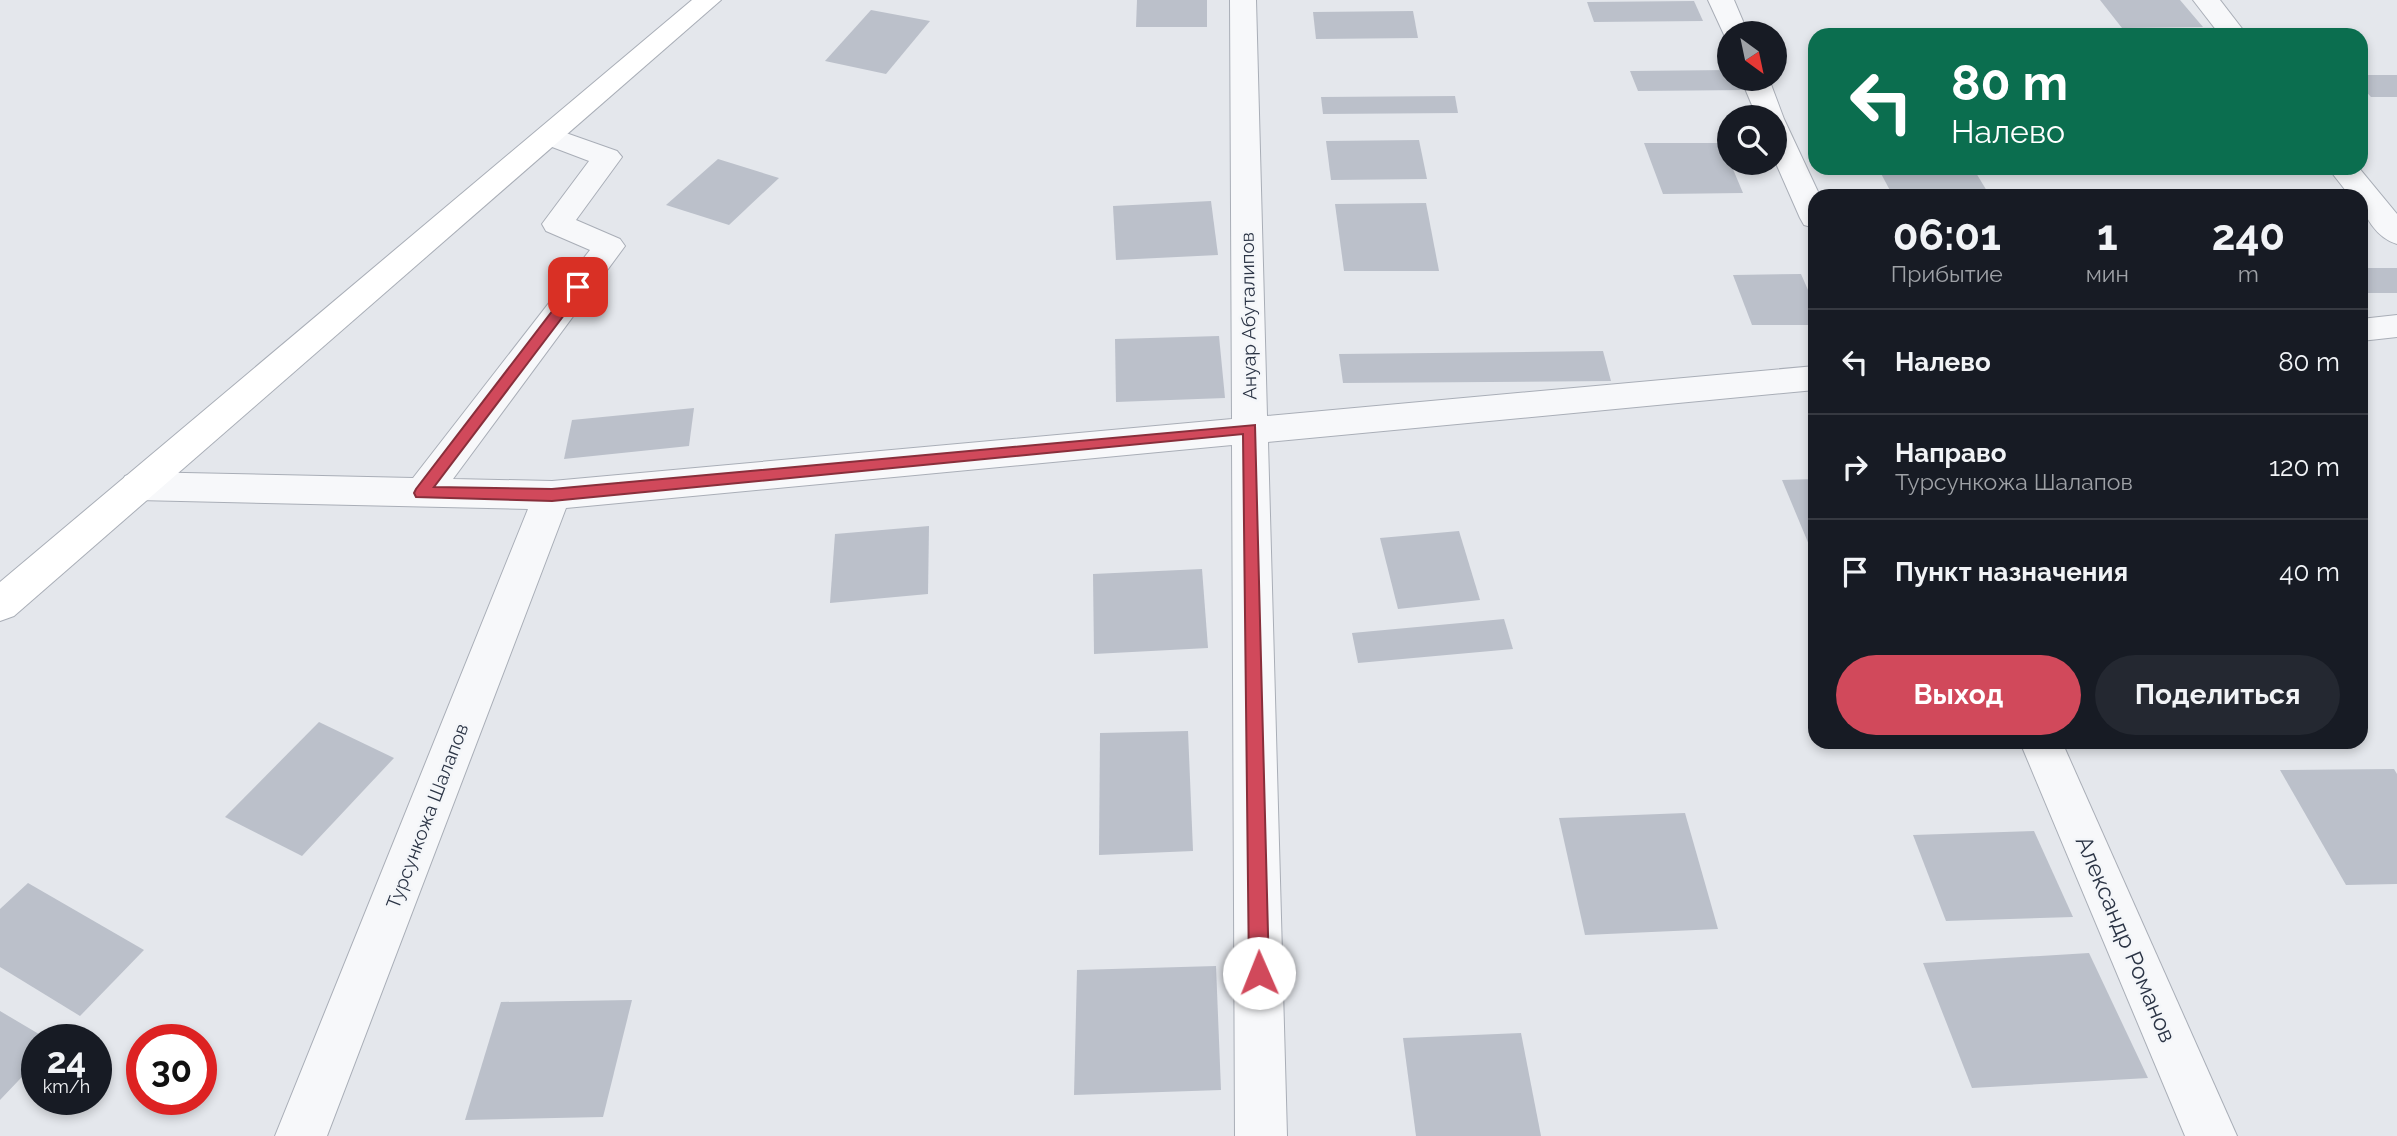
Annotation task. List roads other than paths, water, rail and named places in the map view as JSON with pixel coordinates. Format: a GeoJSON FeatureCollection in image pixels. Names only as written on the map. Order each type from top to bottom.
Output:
{"type":"FeatureCollection","features":[{"type":"Feature","properties":{"kind":"main road"},"geometry":{"type":"LineString","coordinates":[[0,606],[708,0]]}},
{"type":"Feature","properties":{"kind":"street","name":"Ануар Абуталипов"},"geometry":{"type":"LineString","coordinates":[[1243,0],[1261,1136]]}},
{"type":"Feature","properties":{"kind":"street"},"geometry":{"type":"LineString","coordinates":[[1721,0],[1730,21]]}},
{"type":"Feature","properties":{"kind":"street"},"geometry":{"type":"LineString","coordinates":[[2206,0],[2228,28]]}},
{"type":"Feature","properties":{"kind":"street"},"geometry":{"type":"LineString","coordinates":[[422,493],[609,246],[557,224],[607,157],[549,136]]}},
{"type":"Feature","properties":{"kind":"street"},"geometry":{"type":"LineString","coordinates":[[1787,154],[1808,202]]}},
{"type":"Feature","properties":{"kind":"street"},"geometry":{"type":"LineString","coordinates":[[2349,175],[2360,189]]}},
{"type":"Feature","properties":{"kind":"street"},"geometry":{"type":"LineString","coordinates":[[2368,199],[2397,234]]}},
{"type":"Feature","properties":{"kind":"street"},"geometry":{"type":"LineString","coordinates":[[2368,329],[2397,326]]}},
{"type":"Feature","properties":{"kind":"street"},"geometry":{"type":"LineString","coordinates":[[138,486],[552,495],[1250,428],[1808,379]]}},
{"type":"Feature","properties":{"kind":"street","name":"Турсункожа Шалапов"},"geometry":{"type":"LineString","coordinates":[[301,1136],[552,495]]}},
{"type":"Feature","properties":{"kind":"street","name":"Александр Романов"},"geometry":{"type":"LineString","coordinates":[[2044,749],[2211,1136]]}}]}
